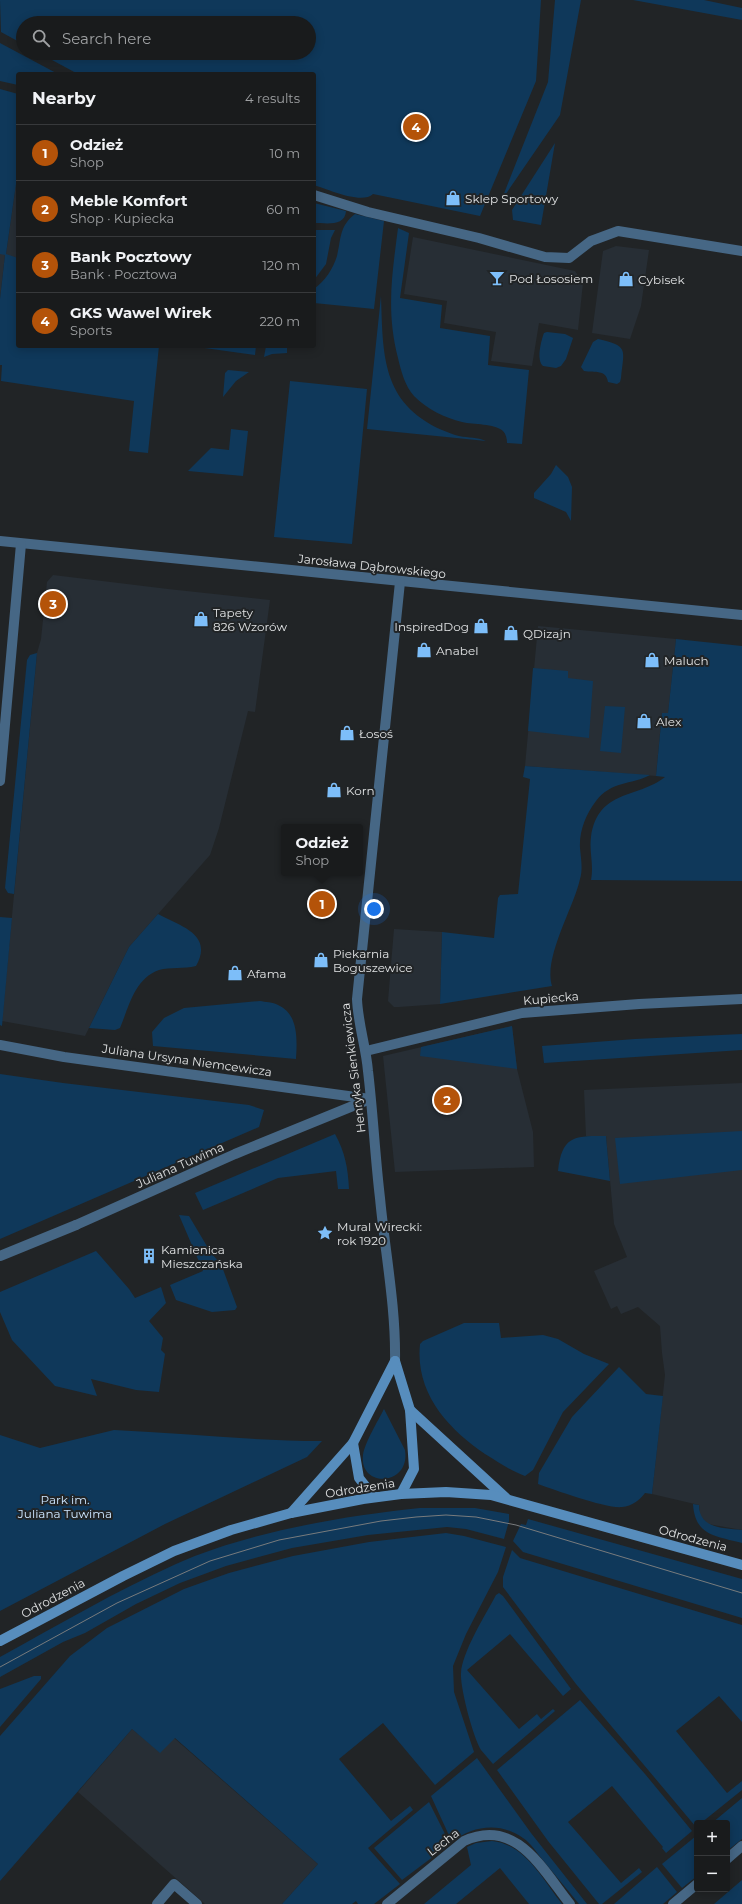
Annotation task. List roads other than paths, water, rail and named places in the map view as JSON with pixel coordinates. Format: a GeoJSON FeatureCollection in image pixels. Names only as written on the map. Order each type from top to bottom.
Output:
{"type":"FeatureCollection","features":[{"type":"Feature","properties":{"kind":"street"},"geometry":{"type":"LineString","coordinates":[[316,196],[368,212],[479,238],[545,257],[569,258],[591,241],[618,230],[742,251]]}},
{"type":"Feature","properties":{"kind":"street","name":"Jarosława Dąbrowskiego"},"geometry":{"type":"LineString","coordinates":[[0,541],[742,615]]}},
{"type":"Feature","properties":{"kind":"street"},"geometry":{"type":"LineString","coordinates":[[0,780],[21,544]]}},
{"type":"Feature","properties":{"kind":"street","name":"Henryka Sienkiewicza"},"geometry":{"type":"LineString","coordinates":[[395,1361],[393,1312],[366,1051],[358,1017],[357,999],[400,582]]}},
{"type":"Feature","properties":{"kind":"street","name":"Kupiecka"},"geometry":{"type":"LineString","coordinates":[[366,1051],[522,1013],[639,1004],[742,999]]}},
{"type":"Feature","properties":{"kind":"street","name":"Juliana Ursyna Niemcewicza"},"geometry":{"type":"LineString","coordinates":[[0,1045],[64,1056],[370,1098]]}},
{"type":"Feature","properties":{"kind":"street","name":"Juliana Tuwima"},"geometry":{"type":"LineString","coordinates":[[0,1256],[76,1225],[235,1154],[370,1098]]}},
{"type":"Feature","properties":{"kind":"street"},"geometry":{"type":"LineString","coordinates":[[395,1361],[410,1410],[414,1469],[401,1494]]}},
{"type":"Feature","properties":{"kind":"street"},"geometry":{"type":"LineString","coordinates":[[291,1513],[353,1443],[395,1361]]}},
{"type":"Feature","properties":{"kind":"street"},"geometry":{"type":"LineString","coordinates":[[410,1410],[506,1498]]}},
{"type":"Feature","properties":{"kind":"street"},"geometry":{"type":"LineString","coordinates":[[353,1443],[359,1478],[374,1497]]}},
{"type":"Feature","properties":{"kind":"street","name":"Odrodzenia"},"geometry":{"type":"LineString","coordinates":[[0,1641],[123,1576],[174,1551],[231,1530],[291,1513],[374,1497],[401,1494],[476,1493],[506,1498],[742,1565]]}},
{"type":"Feature","properties":{"kind":"street","name":"Lecha"},"geometry":{"type":"LineString","coordinates":[[387,1904],[464,1841],[473,1837],[491,1835],[511,1839],[520,1844],[542,1868],[570,1904]]}},
{"type":"Feature","properties":{"kind":"street"},"geometry":{"type":"LineString","coordinates":[[730,1856],[742,1846]]}},
{"type":"Feature","properties":{"kind":"street"},"geometry":{"type":"LineString","coordinates":[[157,1904],[174,1884],[197,1904]]}},
{"type":"Feature","properties":{"kind":"street"},"geometry":{"type":"LineString","coordinates":[[673,1904],[694,1886]]}},
{"type":"Feature","properties":{"kind":"tram line"},"geometry":{"type":"LineString","coordinates":[[0,1667],[117,1603],[210,1561],[279,1540],[381,1521],[416,1517],[446,1515],[476,1517],[516,1525],[742,1593]]}},
{"type":"Feature","properties":{"kind":"place","name":"GKS Wawel Wirek"},"geometry":{"type":"Point","coordinates":[416,127]}},
{"type":"Feature","properties":{"kind":"place","name":"Sklep Sportowy"},"geometry":{"type":"Point","coordinates":[453,198]}},
{"type":"Feature","properties":{"kind":"place","name":"Pod Łososiem"},"geometry":{"type":"Point","coordinates":[497,278]}},
{"type":"Feature","properties":{"kind":"place","name":"Cybisek"},"geometry":{"type":"Point","coordinates":[626,279]}},
{"type":"Feature","properties":{"kind":"place","name":"Bank Pocztowy"},"geometry":{"type":"Point","coordinates":[53,604]}},
{"type":"Feature","properties":{"kind":"place","name":"Tapety 826 Wzorów"},"geometry":{"type":"Point","coordinates":[201,619]}},
{"type":"Feature","properties":{"kind":"place","name":"InspiredDog"},"geometry":{"type":"Point","coordinates":[481,626]}},
{"type":"Feature","properties":{"kind":"place","name":"QDizajn"},"geometry":{"type":"Point","coordinates":[511,633]}},
{"type":"Feature","properties":{"kind":"place","name":"Anabel"},"geometry":{"type":"Point","coordinates":[424,650]}},
{"type":"Feature","properties":{"kind":"place","name":"Maluch"},"geometry":{"type":"Point","coordinates":[652,660]}},
{"type":"Feature","properties":{"kind":"place","name":"Alex"},"geometry":{"type":"Point","coordinates":[644,721]}},
{"type":"Feature","properties":{"kind":"place","name":"Łosoś"},"geometry":{"type":"Point","coordinates":[347,733]}},
{"type":"Feature","properties":{"kind":"place","name":"Korn"},"geometry":{"type":"Point","coordinates":[334,790]}},
{"type":"Feature","properties":{"kind":"place","name":"Odzież"},"geometry":{"type":"Point","coordinates":[322,904]}},
{"type":"Feature","properties":{"kind":"place","name":"Piekarnia Boguszewice"},"geometry":{"type":"Point","coordinates":[321,960]}},
{"type":"Feature","properties":{"kind":"place","name":"Afama"},"geometry":{"type":"Point","coordinates":[235,973]}},
{"type":"Feature","properties":{"kind":"place","name":"Meble Komfort"},"geometry":{"type":"Point","coordinates":[447,1100]}},
{"type":"Feature","properties":{"kind":"place","name":"Mural Wirecki: rok 1920"},"geometry":{"type":"Point","coordinates":[325,1233]}},
{"type":"Feature","properties":{"kind":"place","name":"Kamienica Mieszczańska"},"geometry":{"type":"Point","coordinates":[149,1256]}},
{"type":"Feature","properties":{"kind":"park label","name":"Park im. Juliana Tuwima"},"geometry":{"type":"Point","coordinates":[65,1506]}}]}
